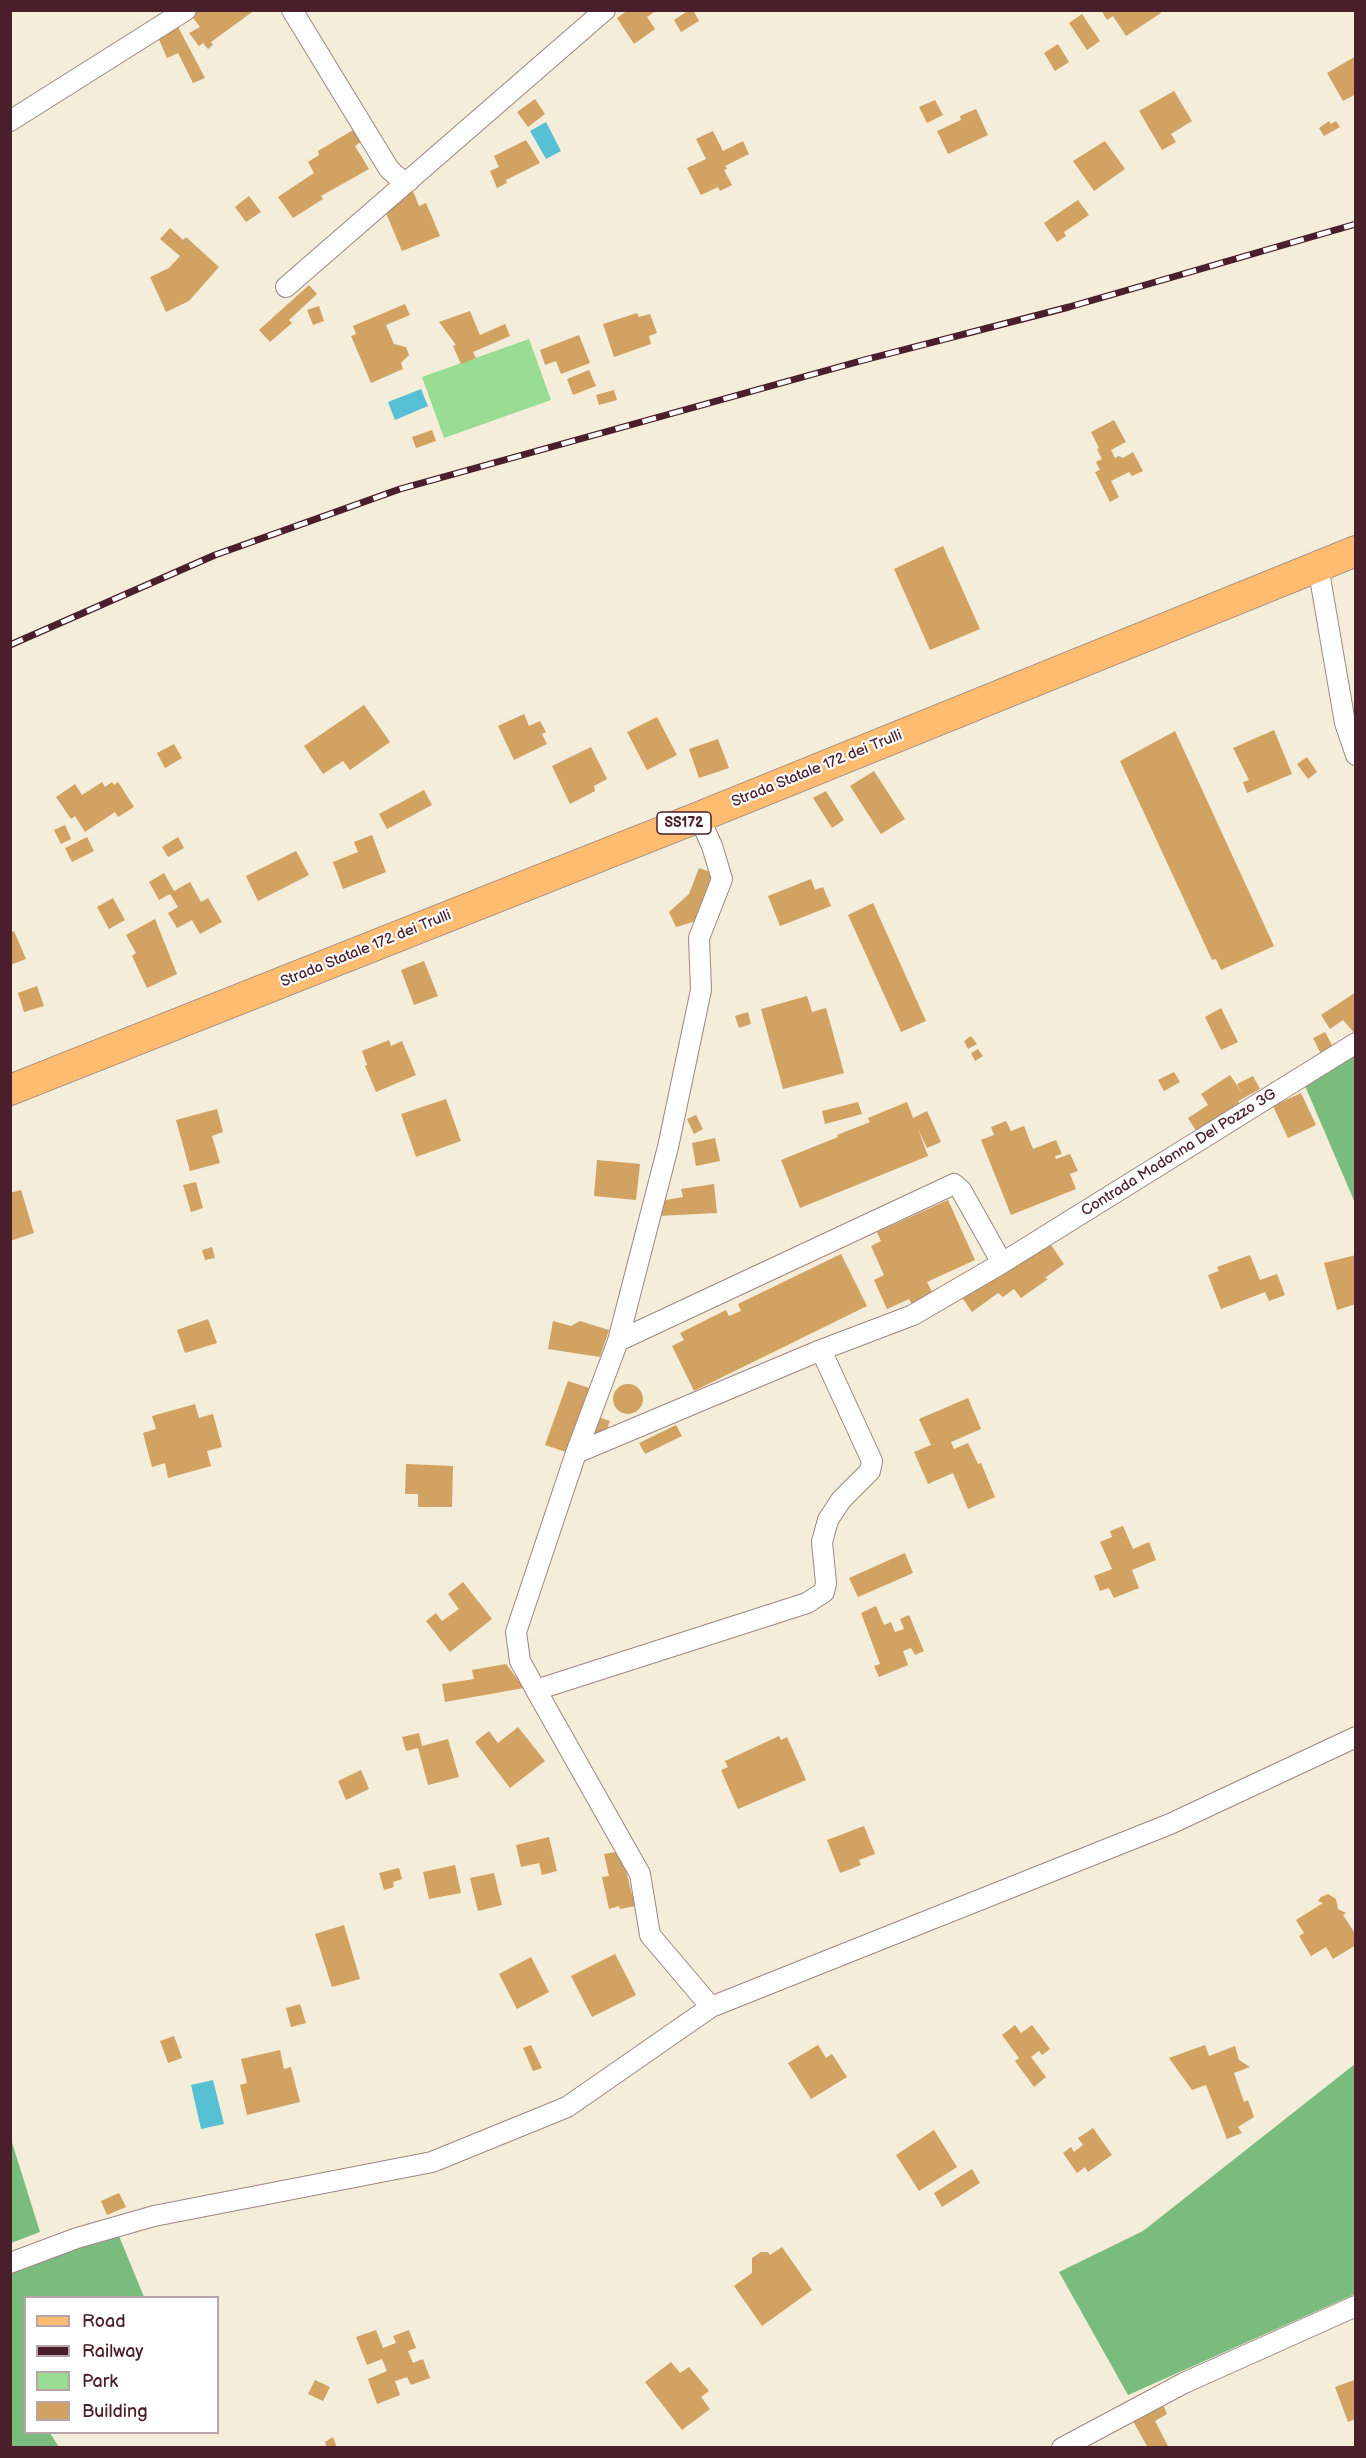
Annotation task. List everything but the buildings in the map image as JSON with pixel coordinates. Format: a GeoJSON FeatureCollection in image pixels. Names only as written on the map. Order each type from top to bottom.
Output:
{"type":"FeatureCollection","features":[{"type":"Feature","properties":{"kind":"main road","name":"Strada Statale 172 dei Trulli"},"geometry":{"type":"LineString","coordinates":[[10,1090],[699,817],[1356,551]]}},
{"type":"Feature","properties":{"kind":"street"},"geometry":{"type":"LineString","coordinates":[[10,121],[186,10]]}},
{"type":"Feature","properties":{"kind":"street"},"geometry":{"type":"LineString","coordinates":[[292,10],[389,169],[401,180],[409,181]]}},
{"type":"Feature","properties":{"kind":"street"},"geometry":{"type":"LineString","coordinates":[[286,287],[605,10]]}},
{"type":"Feature","properties":{"kind":"street"},"geometry":{"type":"LineString","coordinates":[[1318,566],[1345,723],[1356,755]]}},
{"type":"Feature","properties":{"kind":"street"},"geometry":{"type":"LineString","coordinates":[[699,817],[712,846],[722,879],[699,938],[701,990],[668,1147],[618,1341],[576,1453],[516,1632],[520,1661],[639,1874],[650,1935],[711,2007]]}},
{"type":"Feature","properties":{"kind":"street","name":"Contrada Madonna Del Pozzo 3G"},"geometry":{"type":"LineString","coordinates":[[576,1453],[820,1350],[913,1315],[1002,1263],[1356,1043]]}},
{"type":"Feature","properties":{"kind":"street"},"geometry":{"type":"LineString","coordinates":[[618,1341],[954,1184],[961,1190],[1002,1263]]}},
{"type":"Feature","properties":{"kind":"street"},"geometry":{"type":"LineString","coordinates":[[536,1690],[807,1602],[824,1592],[826,1583],[822,1542],[828,1520],[841,1500],[870,1471],[872,1461],[820,1350]]}},
{"type":"Feature","properties":{"kind":"street"},"geometry":{"type":"LineString","coordinates":[[10,2263],[76,2238],[154,2216],[432,2162],[567,2107],[711,2007],[1170,1824],[1356,1737]]}},
{"type":"Feature","properties":{"kind":"street"},"geometry":{"type":"LineString","coordinates":[[1062,2448],[1184,2383],[1356,2306]]}},
{"type":"Feature","properties":{"kind":"green space"},"geometry":{"type":"Polygon","coordinates":[[[529,339],[551,400],[444,438],[422,377],[529,339]]]}},
{"type":"Feature","properties":{"kind":"green space"},"geometry":{"type":"Polygon","coordinates":[[[1355,1050],[1355,1203],[1303,1081],[1355,1050]]]}},
{"type":"Feature","properties":{"kind":"green space"},"geometry":{"type":"Polygon","coordinates":[[[1355,2064],[1355,2294],[1128,2395],[1059,2272],[1143,2231],[1355,2064]]]}},
{"type":"Feature","properties":{"kind":"green space"},"geometry":{"type":"Polygon","coordinates":[[[10,2136],[40,2232],[11,2243],[10,2243],[10,2136]]]}},
{"type":"Feature","properties":{"kind":"green space"},"geometry":{"type":"Polygon","coordinates":[[[117,2231],[144,2296],[24,2296],[24,2434],[51,2434],[59,2447],[11,2447],[10,2269],[117,2231]]]}},
{"type":"Feature","properties":{"kind":"water"},"geometry":{"type":"Polygon","coordinates":[[[546,122],[561,151],[546,159],[530,131],[546,122]]]}},
{"type":"Feature","properties":{"kind":"water"},"geometry":{"type":"Polygon","coordinates":[[[421,389],[428,406],[395,420],[388,402],[421,389]]]}},
{"type":"Feature","properties":{"kind":"water"},"geometry":{"type":"Polygon","coordinates":[[[213,2080],[224,2124],[201,2129],[191,2085],[213,2080]]]}},
{"type":"Feature","properties":{"kind":"railway"},"geometry":{"type":"LineString","coordinates":[[10,645],[215,555],[400,489],[864,360],[1069,307],[1356,224]]}}]}
